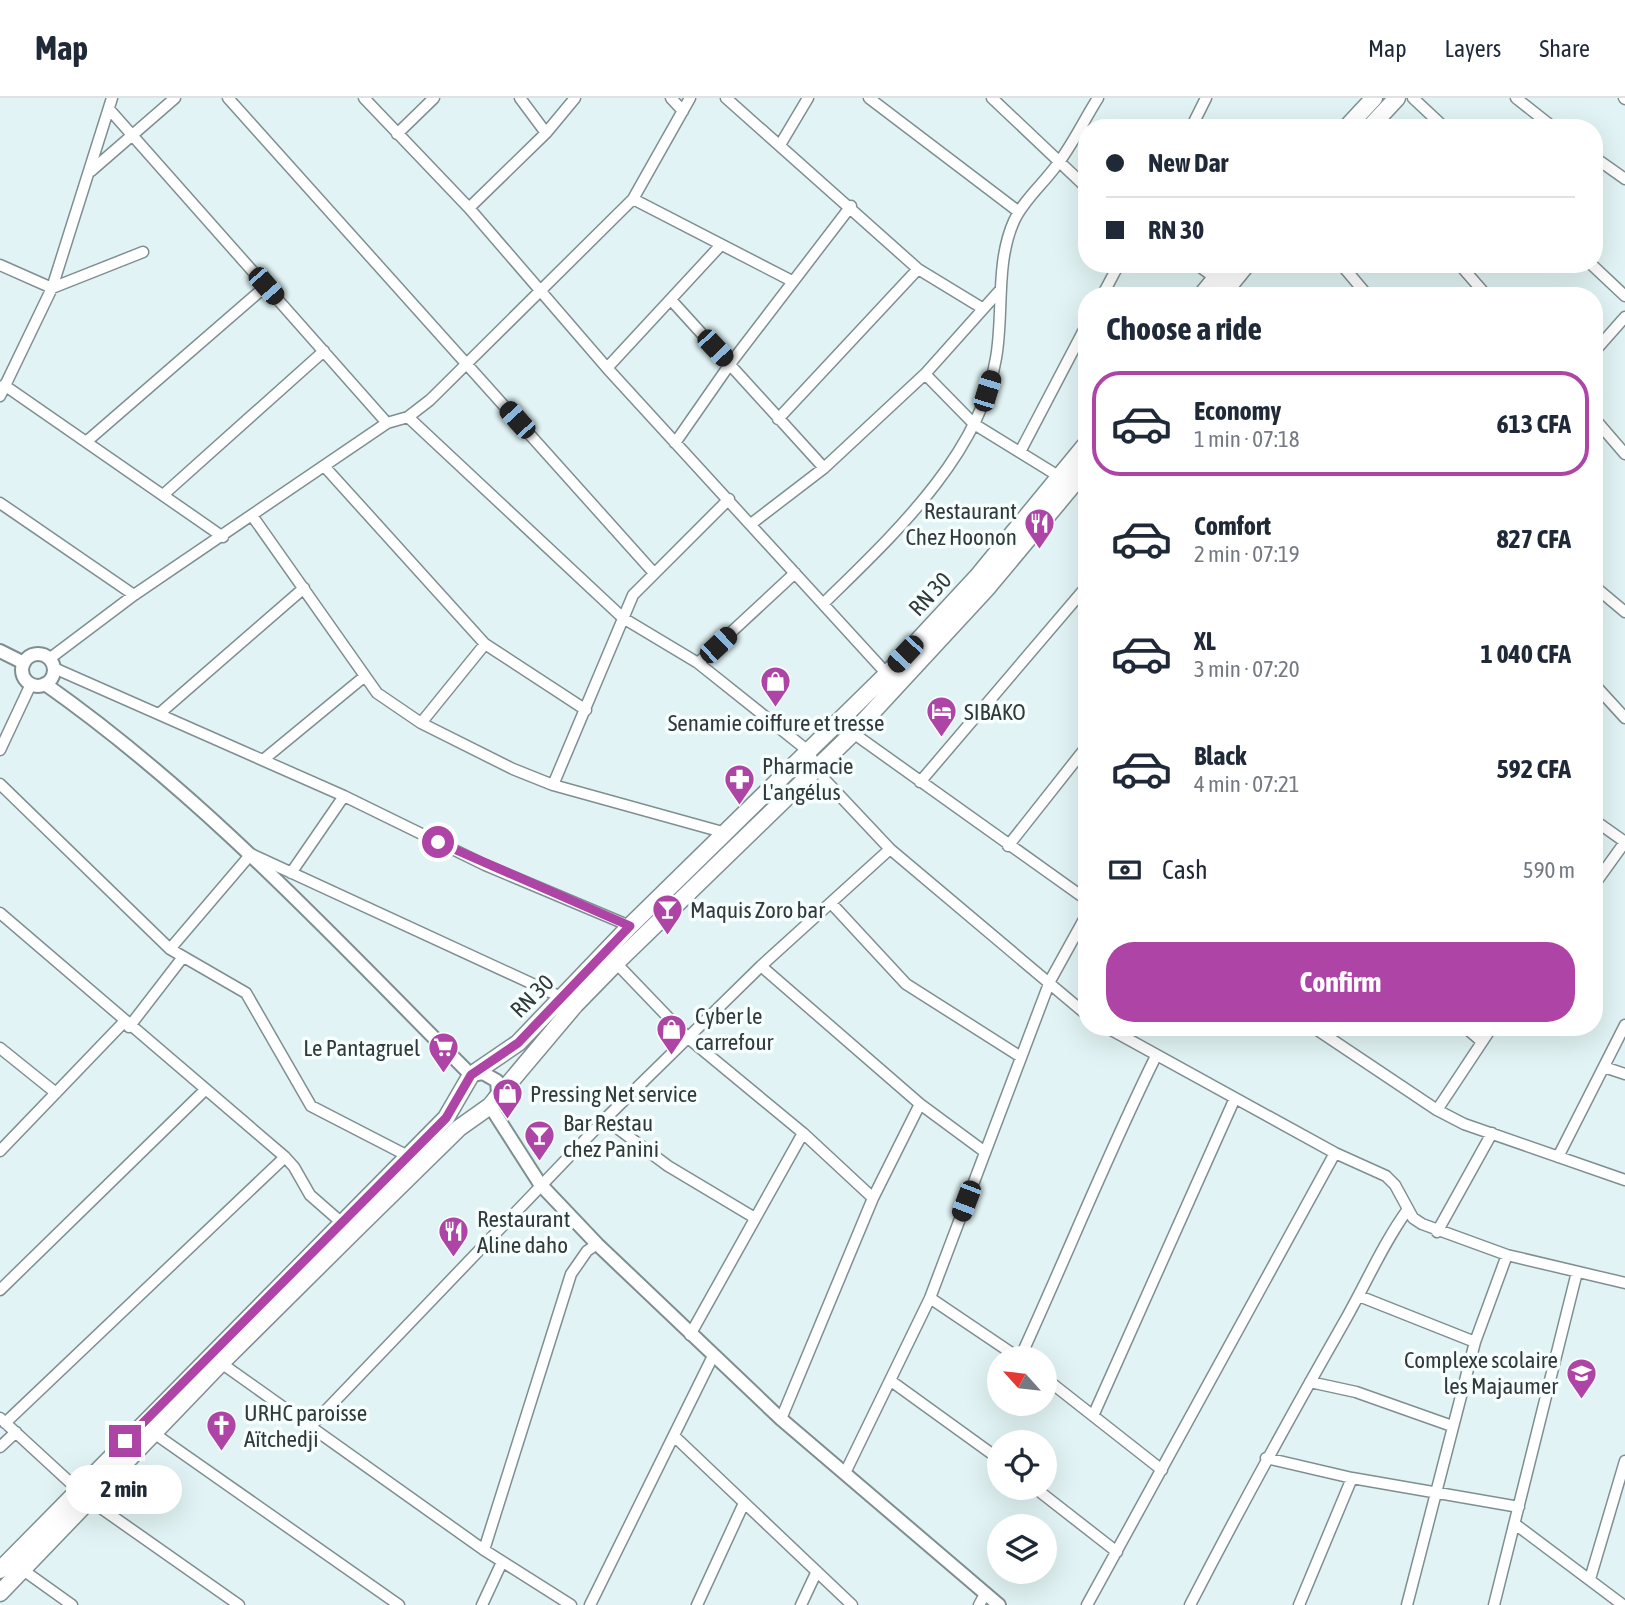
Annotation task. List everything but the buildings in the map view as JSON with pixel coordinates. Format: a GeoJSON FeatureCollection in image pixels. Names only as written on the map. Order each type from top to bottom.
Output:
{"type":"FeatureCollection","features":[{"type":"Feature","properties":{"kind":"main road"},"geometry":{"type":"LineString","coordinates":[[1354,119],[1374,98]]}},
{"type":"Feature","properties":{"kind":"main road"},"geometry":{"type":"LineString","coordinates":[[1377,119],[1396,98]]}},
{"type":"Feature","properties":{"kind":"main road","name":"RN 30"},"geometry":{"type":"LineString","coordinates":[[0,1593],[23,1570],[83,1494],[446,1118],[471,1075],[518,1043],[630,926],[887,674],[977,577],[1078,454]]}},
{"type":"Feature","properties":{"kind":"main road","name":"RN 30"},"geometry":{"type":"LineString","coordinates":[[0,1570],[83,1494],[155,1434],[221,1363],[459,1128],[490,1106],[575,1005],[853,733],[988,587],[1078,479]]}},
{"type":"Feature","properties":{"kind":"street"},"geometry":{"type":"LineString","coordinates":[[0,396],[52,288],[112,98]]}},
{"type":"Feature","properties":{"kind":"street"},"geometry":{"type":"LineString","coordinates":[[89,173],[175,98]]}},
{"type":"Feature","properties":{"kind":"street"},"geometry":{"type":"LineString","coordinates":[[228,98],[653,572]]}},
{"type":"Feature","properties":{"kind":"street"},"geometry":{"type":"LineString","coordinates":[[365,98],[469,208],[607,368],[887,674]]}},
{"type":"Feature","properties":{"kind":"street"},"geometry":{"type":"LineString","coordinates":[[397,134],[434,98]]}},
{"type":"Feature","properties":{"kind":"street"},"geometry":{"type":"LineString","coordinates":[[520,98],[546,133]]}},
{"type":"Feature","properties":{"kind":"street"},"geometry":{"type":"LineString","coordinates":[[469,208],[546,133],[575,98]]}},
{"type":"Feature","properties":{"kind":"street"},"geometry":{"type":"LineString","coordinates":[[671,98],[683,111]]}},
{"type":"Feature","properties":{"kind":"street"},"geometry":{"type":"LineString","coordinates":[[51,664],[134,596],[387,423],[408,417],[430,400],[633,199],[690,98]]}},
{"type":"Feature","properties":{"kind":"street"},"geometry":{"type":"LineString","coordinates":[[726,98],[851,206],[918,269],[982,308]]}},
{"type":"Feature","properties":{"kind":"street"},"geometry":{"type":"LineString","coordinates":[[780,145],[808,98]]}},
{"type":"Feature","properties":{"kind":"street"},"geometry":{"type":"LineString","coordinates":[[869,98],[1018,212]]}},
{"type":"Feature","properties":{"kind":"street"},"geometry":{"type":"LineString","coordinates":[[992,98],[1078,181]]}},
{"type":"Feature","properties":{"kind":"street"},"geometry":{"type":"LineString","coordinates":[[1085,119],[1098,98]]}},
{"type":"Feature","properties":{"kind":"street"},"geometry":{"type":"LineString","coordinates":[[1196,119],[1206,98]]}},
{"type":"Feature","properties":{"kind":"street"},"geometry":{"type":"LineString","coordinates":[[1413,98],[1435,119]]}},
{"type":"Feature","properties":{"kind":"street"},"geometry":{"type":"LineString","coordinates":[[1516,98],[1543,119]]}},
{"type":"Feature","properties":{"kind":"street"},"geometry":{"type":"LineString","coordinates":[[109,109],[387,423]]}},
{"type":"Feature","properties":{"kind":"street"},"geometry":{"type":"LineString","coordinates":[[824,603],[905,523],[974,424],[996,361],[1008,237],[1018,212],[1058,164],[1078,131]]}},
{"type":"Feature","properties":{"kind":"street"},"geometry":{"type":"LineString","coordinates":[[1603,163],[1625,179]]}},
{"type":"Feature","properties":{"kind":"street"},"geometry":{"type":"LineString","coordinates":[[633,199],[792,281]]}},
{"type":"Feature","properties":{"kind":"street"},"geometry":{"type":"LineString","coordinates":[[675,443],[730,364],[851,206]]}},
{"type":"Feature","properties":{"kind":"street"},"geometry":{"type":"LineString","coordinates":[[607,368],[672,301],[720,246]]}},
{"type":"Feature","properties":{"kind":"street"},"geometry":{"type":"LineString","coordinates":[[0,265],[52,288],[144,252]]}},
{"type":"Feature","properties":{"kind":"street"},"geometry":{"type":"LineString","coordinates":[[778,419],[918,269]]}},
{"type":"Feature","properties":{"kind":"street"},"geometry":{"type":"LineString","coordinates":[[1211,273],[1227,283]]}},
{"type":"Feature","properties":{"kind":"street"},"geometry":{"type":"LineString","coordinates":[[1349,273],[1360,287]]}},
{"type":"Feature","properties":{"kind":"street"},"geometry":{"type":"LineString","coordinates":[[1467,273],[1479,287]]}},
{"type":"Feature","properties":{"kind":"street"},"geometry":{"type":"LineString","coordinates":[[1601,273],[1625,296]]}},
{"type":"Feature","properties":{"kind":"street"},"geometry":{"type":"LineString","coordinates":[[86,442],[266,286]]}},
{"type":"Feature","properties":{"kind":"street"},"geometry":{"type":"LineString","coordinates":[[751,524],[824,468],[925,374],[1001,289]]}},
{"type":"Feature","properties":{"kind":"street"},"geometry":{"type":"LineString","coordinates":[[672,301],[824,468]]}},
{"type":"Feature","properties":{"kind":"street"},"geometry":{"type":"LineString","coordinates":[[1603,342],[1625,317]]}},
{"type":"Feature","properties":{"kind":"street"},"geometry":{"type":"LineString","coordinates":[[1020,452],[1078,341]]}},
{"type":"Feature","properties":{"kind":"street"},"geometry":{"type":"LineString","coordinates":[[163,495],[324,351]]}},
{"type":"Feature","properties":{"kind":"street"},"geometry":{"type":"LineString","coordinates":[[925,374],[974,424],[1060,477]]}},
{"type":"Feature","properties":{"kind":"street"},"geometry":{"type":"LineString","coordinates":[[4,385],[223,537]]}},
{"type":"Feature","properties":{"kind":"street"},"geometry":{"type":"LineString","coordinates":[[408,417],[623,618],[698,663],[807,750],[817,767],[890,849],[981,929],[1050,981],[1078,1007]]}},
{"type":"Feature","properties":{"kind":"street"},"geometry":{"type":"LineString","coordinates":[[1603,428],[1625,454]]}},
{"type":"Feature","properties":{"kind":"street"},"geometry":{"type":"LineString","coordinates":[[324,466],[485,644],[586,710]]}},
{"type":"Feature","properties":{"kind":"street"},"geometry":{"type":"LineString","coordinates":[[553,785],[633,595],[653,572],[729,499]]}},
{"type":"Feature","properties":{"kind":"street"},"geometry":{"type":"LineString","coordinates":[[0,503],[134,596]]}},
{"type":"Feature","properties":{"kind":"street"},"geometry":{"type":"LineString","coordinates":[[253,517],[377,693],[392,706],[513,769],[553,785],[726,833]]}},
{"type":"Feature","properties":{"kind":"street"},"geometry":{"type":"LineString","coordinates":[[698,663],[795,573]]}},
{"type":"Feature","properties":{"kind":"street"},"geometry":{"type":"LineString","coordinates":[[159,714],[304,588]]}},
{"type":"Feature","properties":{"kind":"street"},"geometry":{"type":"LineString","coordinates":[[1603,594],[1625,612]]}},
{"type":"Feature","properties":{"kind":"street"},"geometry":{"type":"LineString","coordinates":[[920,782],[1078,597]]}},
{"type":"Feature","properties":{"kind":"street"},"geometry":{"type":"LineString","coordinates":[[421,723],[485,644]]}},
{"type":"Feature","properties":{"kind":"street"},"geometry":{"type":"LineString","coordinates":[[0,651],[24,663]]}},
{"type":"Feature","properties":{"kind":"street"},"geometry":{"type":"LineString","coordinates":[[24,663],[36,655],[159,714],[344,796],[485,865],[630,926]]}},
{"type":"Feature","properties":{"kind":"street"},"geometry":{"type":"LineString","coordinates":[[24,663],[23,673],[31,684]]}},
{"type":"Feature","properties":{"kind":"street"},"geometry":{"type":"LineString","coordinates":[[45,684],[52,678],[51,664]]}},
{"type":"Feature","properties":{"kind":"street"},"geometry":{"type":"LineString","coordinates":[[263,760],[365,676]]}},
{"type":"Feature","properties":{"kind":"street"},"geometry":{"type":"LineString","coordinates":[[31,684],[45,684],[105,727],[251,854],[471,1075],[483,1073],[497,1081],[498,1093],[490,1106],[540,1184],[597,1244],[781,1419],[845,1473],[982,1599],[999,1605]]}},
{"type":"Feature","properties":{"kind":"street"},"geometry":{"type":"LineString","coordinates":[[0,750],[31,684]]}},
{"type":"Feature","properties":{"kind":"street"},"geometry":{"type":"LineString","coordinates":[[1603,694],[1625,718]]}},
{"type":"Feature","properties":{"kind":"street"},"geometry":{"type":"LineString","coordinates":[[853,733],[1007,846],[1078,894]]}},
{"type":"Feature","properties":{"kind":"street"},"geometry":{"type":"LineString","coordinates":[[1007,846],[1078,757]]}},
{"type":"Feature","properties":{"kind":"street"},"geometry":{"type":"LineString","coordinates":[[0,784],[170,949],[222,978],[254,1001],[311,1106],[408,1156]]}},
{"type":"Feature","properties":{"kind":"street"},"geometry":{"type":"LineString","coordinates":[[291,873],[344,796]]}},
{"type":"Feature","properties":{"kind":"street"},"geometry":{"type":"LineString","coordinates":[[1603,826],[1625,842],[1603,873]]}},
{"type":"Feature","properties":{"kind":"street"},"geometry":{"type":"LineString","coordinates":[[310,1427],[605,1119],[761,966],[890,849]]}},
{"type":"Feature","properties":{"kind":"street"},"geometry":{"type":"LineString","coordinates":[[251,854],[563,998]]}},
{"type":"Feature","properties":{"kind":"street"},"geometry":{"type":"LineString","coordinates":[[170,949],[251,854]]}},
{"type":"Feature","properties":{"kind":"street"},"geometry":{"type":"LineString","coordinates":[[831,903],[905,984],[1021,1057]]}},
{"type":"Feature","properties":{"kind":"street"},"geometry":{"type":"LineString","coordinates":[[0,913],[126,1024],[285,1157],[310,1195],[342,1223]]}},
{"type":"Feature","properties":{"kind":"street"},"geometry":{"type":"LineString","coordinates":[[845,1473],[930,1298],[1050,981],[1078,930]]}},
{"type":"Feature","properties":{"kind":"street"},"geometry":{"type":"LineString","coordinates":[[0,1151],[126,1024],[183,957]]}},
{"type":"Feature","properties":{"kind":"street"},"geometry":{"type":"LineString","coordinates":[[616,963],[688,1038],[803,1133],[873,1198]]}},
{"type":"Feature","properties":{"kind":"street"},"geometry":{"type":"LineString","coordinates":[[761,966],[920,1104],[985,1152]]}},
{"type":"Feature","properties":{"kind":"street"},"geometry":{"type":"LineString","coordinates":[[1558,1157],[1625,1026]]}},
{"type":"Feature","properties":{"kind":"street"},"geometry":{"type":"LineString","coordinates":[[1122,1036],[1335,1153],[1386,1176],[1395,1185],[1408,1209],[1422,1224],[1437,1232],[1507,1255],[1625,1283]]}},
{"type":"Feature","properties":{"kind":"street"},"geometry":{"type":"LineString","coordinates":[[1326,1036],[1437,1110],[1492,1133],[1625,1180]]}},
{"type":"Feature","properties":{"kind":"street"},"geometry":{"type":"LineString","coordinates":[[1475,1036],[1481,1041]]}},
{"type":"Feature","properties":{"kind":"street"},"geometry":{"type":"LineString","coordinates":[[1437,1110],[1485,1036]]}},
{"type":"Feature","properties":{"kind":"street"},"geometry":{"type":"LineString","coordinates":[[0,1048],[56,1093]]}},
{"type":"Feature","properties":{"kind":"street"},"geometry":{"type":"LineString","coordinates":[[1026,1346],[1086,1214],[1121,1128],[1156,1056]]}},
{"type":"Feature","properties":{"kind":"street"},"geometry":{"type":"LineString","coordinates":[[1604,1067],[1625,1074]]}},
{"type":"Feature","properties":{"kind":"street"},"geometry":{"type":"LineString","coordinates":[[0,1290],[205,1090]]}},
{"type":"Feature","properties":{"kind":"street"},"geometry":{"type":"LineString","coordinates":[[1093,1416],[1235,1098]]}},
{"type":"Feature","properties":{"kind":"street"},"geometry":{"type":"LineString","coordinates":[[781,1419],[873,1198],[920,1104]]}},
{"type":"Feature","properties":{"kind":"street"},"geometry":{"type":"LineString","coordinates":[[605,1119],[668,1166],[755,1219]]}},
{"type":"Feature","properties":{"kind":"street"},"geometry":{"type":"LineString","coordinates":[[690,1335],[803,1133]]}},
{"type":"Feature","properties":{"kind":"street"},"geometry":{"type":"LineString","coordinates":[[1437,1232],[1492,1133]]}},
{"type":"Feature","properties":{"kind":"street"},"geometry":{"type":"LineString","coordinates":[[1087,1605],[1335,1153]]}},
{"type":"Feature","properties":{"kind":"street"},"geometry":{"type":"LineString","coordinates":[[239,1605],[83,1494],[2,1421],[285,1157]]}},
{"type":"Feature","properties":{"kind":"street"},"geometry":{"type":"LineString","coordinates":[[1190,1605],[1266,1458],[1359,1296],[1388,1239],[1408,1209]]}},
{"type":"Feature","properties":{"kind":"street"},"geometry":{"type":"LineString","coordinates":[[484,1550],[570,1274],[587,1251],[597,1244]]}},
{"type":"Feature","properties":{"kind":"street"},"geometry":{"type":"LineString","coordinates":[[1407,1605],[1475,1342],[1507,1255]]}},
{"type":"Feature","properties":{"kind":"street"},"geometry":{"type":"LineString","coordinates":[[1494,1605],[1577,1272]]}},
{"type":"Feature","properties":{"kind":"street"},"geometry":{"type":"LineString","coordinates":[[1359,1296],[1475,1342]]}},
{"type":"Feature","properties":{"kind":"street"},"geometry":{"type":"LineString","coordinates":[[930,1298],[1002,1346]]}},
{"type":"Feature","properties":{"kind":"street"},"geometry":{"type":"LineString","coordinates":[[590,1605],[713,1356]]}},
{"type":"Feature","properties":{"kind":"street"},"geometry":{"type":"LineString","coordinates":[[221,1363],[484,1550],[571,1605]]}},
{"type":"Feature","properties":{"kind":"street"},"geometry":{"type":"LineString","coordinates":[[891,1381],[987,1450]]}},
{"type":"Feature","properties":{"kind":"street"},"geometry":{"type":"LineString","coordinates":[[1310,1382],[1356,1392],[1452,1426]]}},
{"type":"Feature","properties":{"kind":"street"},"geometry":{"type":"LineString","coordinates":[[1057,1388],[1162,1470]]}},
{"type":"Feature","properties":{"kind":"street"},"geometry":{"type":"LineString","coordinates":[[0,1447],[16,1432]]}},
{"type":"Feature","properties":{"kind":"street"},"geometry":{"type":"LineString","coordinates":[[155,1434],[399,1605]]}},
{"type":"Feature","properties":{"kind":"street"},"geometry":{"type":"LineString","coordinates":[[674,1436],[852,1605]]}},
{"type":"Feature","properties":{"kind":"street"},"geometry":{"type":"LineString","coordinates":[[1266,1458],[1352,1478],[1519,1507]]}},
{"type":"Feature","properties":{"kind":"street"},"geometry":{"type":"LineString","coordinates":[[1590,1579],[1625,1461]]}},
{"type":"Feature","properties":{"kind":"street"},"geometry":{"type":"LineString","coordinates":[[1299,1605],[1352,1478]]}},
{"type":"Feature","properties":{"kind":"street"},"geometry":{"type":"LineString","coordinates":[[1050,1500],[1117,1552]]}},
{"type":"Feature","properties":{"kind":"street"},"geometry":{"type":"LineString","coordinates":[[697,1605],[744,1503]]}},
{"type":"Feature","properties":{"kind":"street"},"geometry":{"type":"LineString","coordinates":[[1515,1524],[1623,1605]]}},
{"type":"Feature","properties":{"kind":"street"},"geometry":{"type":"LineString","coordinates":[[482,1605],[502,1562]]}},
{"type":"Feature","properties":{"kind":"street"},"geometry":{"type":"LineString","coordinates":[[23,1570],[72,1605]]}},
{"type":"Feature","properties":{"kind":"street"},"geometry":{"type":"LineString","coordinates":[[802,1605],[816,1573]]}},
{"type":"Feature","properties":{"kind":"place","name":"Restaurant Chez Hoonon"},"geometry":{"type":"Point","coordinates":[1040,551]}},
{"type":"Feature","properties":{"kind":"place","name":"Senamie coiffure et tresse"},"geometry":{"type":"Point","coordinates":[776,709]}},
{"type":"Feature","properties":{"kind":"place","name":"SIBAKO"},"geometry":{"type":"Point","coordinates":[941,739]}},
{"type":"Feature","properties":{"kind":"place","name":"Pharmacie L'angélus"},"geometry":{"type":"Point","coordinates":[739,806]}},
{"type":"Feature","properties":{"kind":"place","name":"Maquis Zoro bar"},"geometry":{"type":"Point","coordinates":[667,937]}},
{"type":"Feature","properties":{"kind":"place","name":"Cyber le carrefour"},"geometry":{"type":"Point","coordinates":[672,1056]}},
{"type":"Feature","properties":{"kind":"place","name":"Le Pantagruel"},"geometry":{"type":"Point","coordinates":[443,1075]}},
{"type":"Feature","properties":{"kind":"place","name":"Pressing Net service"},"geometry":{"type":"Point","coordinates":[507,1121]}},
{"type":"Feature","properties":{"kind":"place","name":"Bar Restau chez Panini"},"geometry":{"type":"Point","coordinates":[540,1163]}},
{"type":"Feature","properties":{"kind":"place","name":"Restaurant Aline daho"},"geometry":{"type":"Point","coordinates":[454,1259]}},
{"type":"Feature","properties":{"kind":"place","name":"Complexe scolaire les Majaumer"},"geometry":{"type":"Point","coordinates":[1581,1400]}},
{"type":"Feature","properties":{"kind":"place","name":"URHC paroisse Aïtchedji"},"geometry":{"type":"Point","coordinates":[221,1453]}},
{"type":"Feature","properties":{"kind":"route"},"geometry":{"type":"LineString","coordinates":[[125,1441],[446,1118],[471,1075],[518,1043],[630,926],[485,865],[438,842]]}}]}
